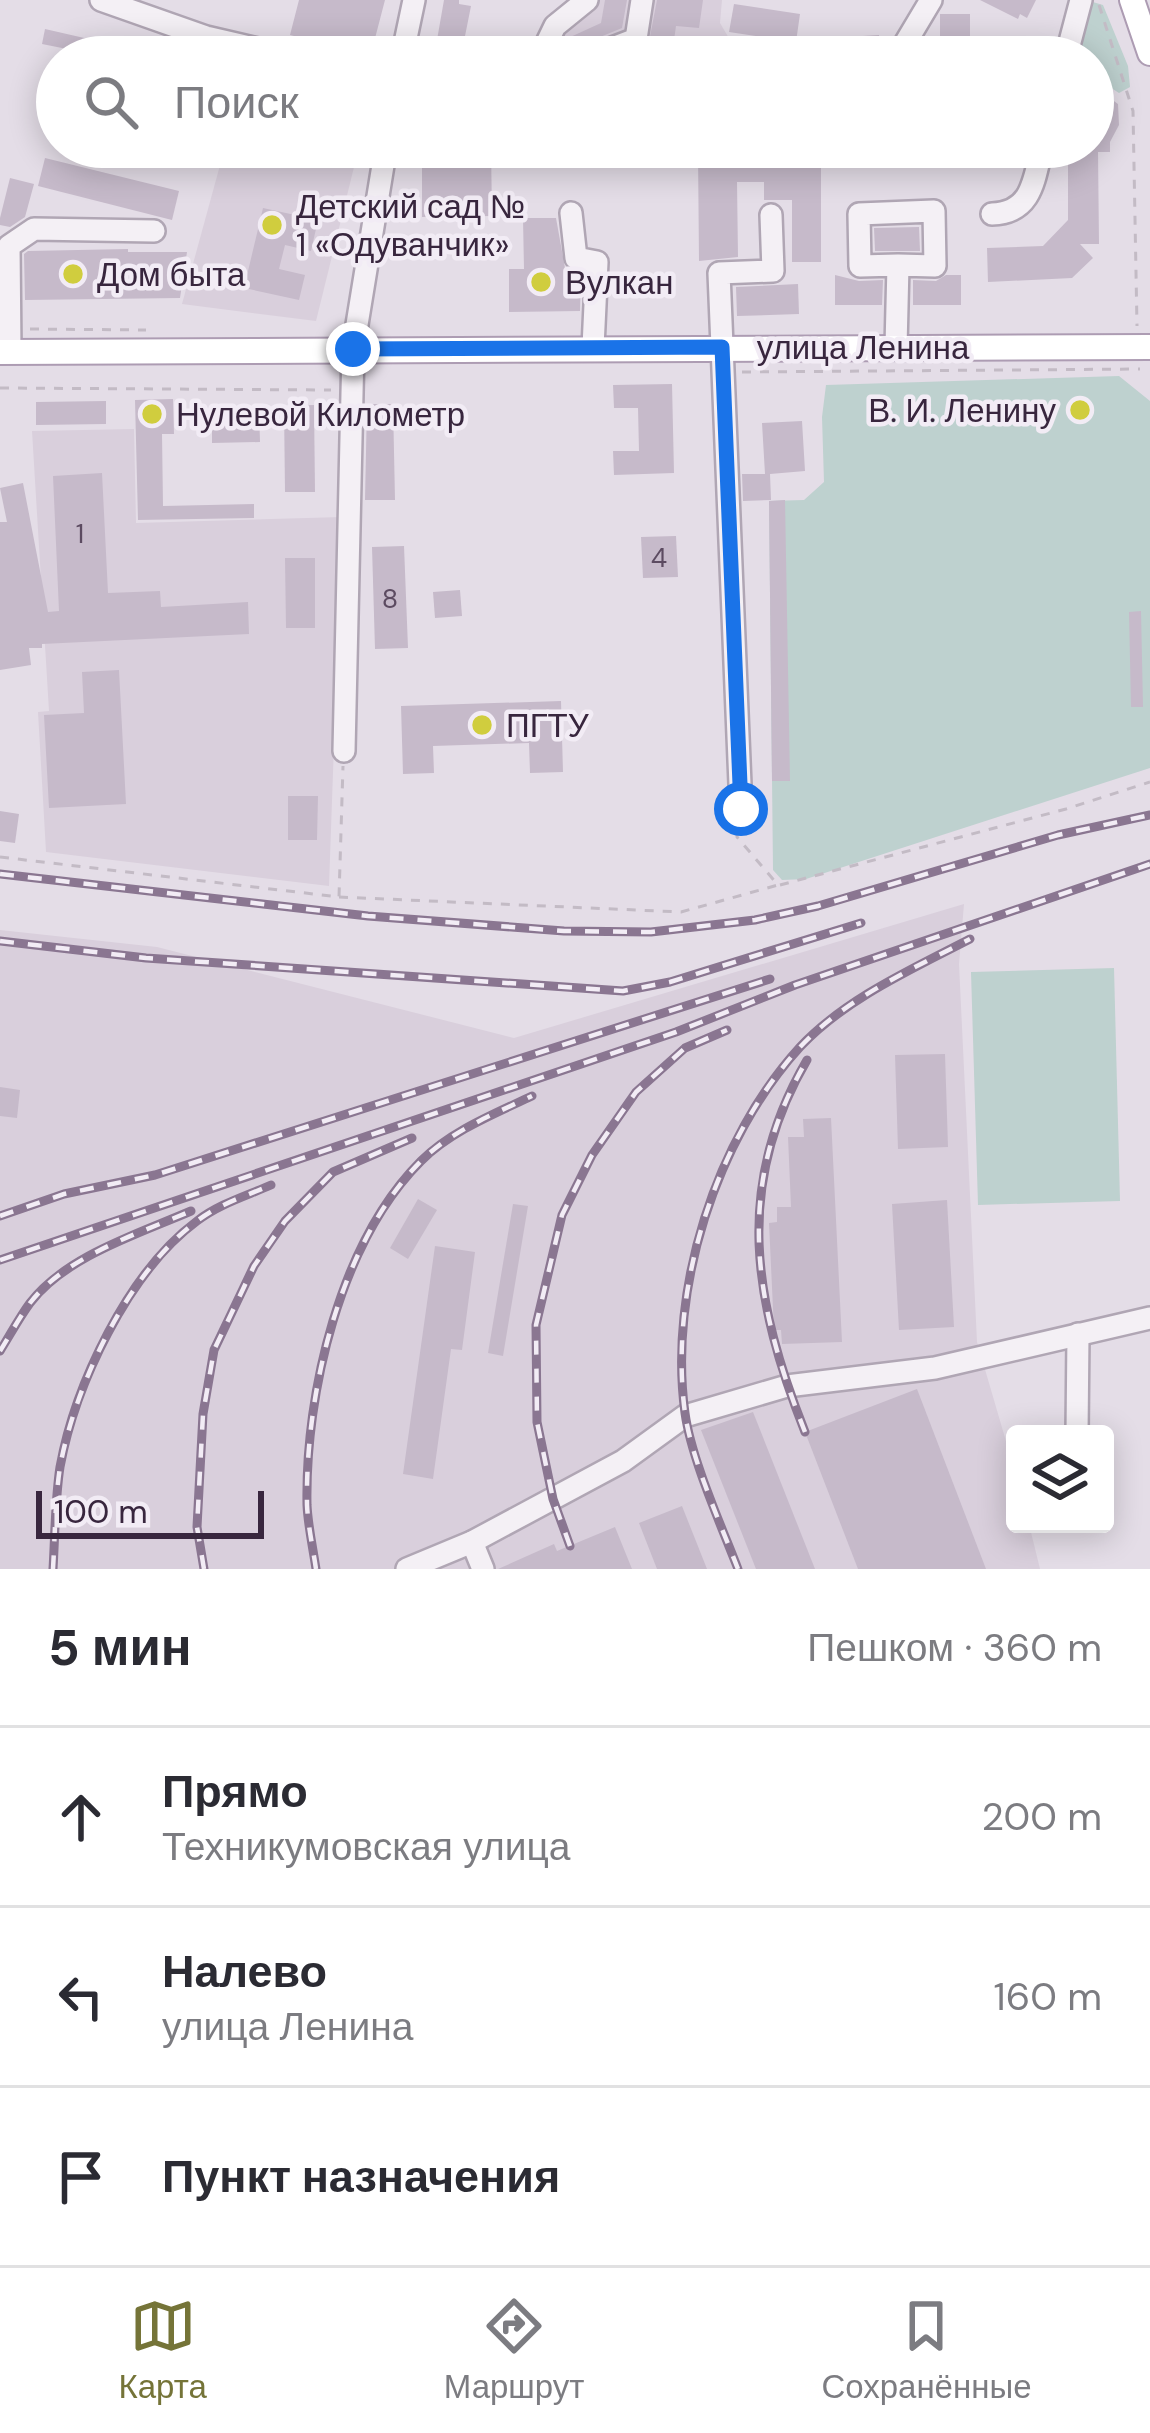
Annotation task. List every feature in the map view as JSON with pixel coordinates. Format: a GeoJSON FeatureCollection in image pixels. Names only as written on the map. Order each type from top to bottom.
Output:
{"type":"FeatureCollection","features":[{"type":"Feature","properties":{"kind":"main road"},"geometry":{"type":"LineString","coordinates":[[1138,7],[1150,52]]}},
{"type":"Feature","properties":{"kind":"main road","name":"улица Ленина"},"geometry":{"type":"LineString","coordinates":[[5,352],[593,347],[722,360],[896,347],[1142,348]]}},
{"type":"Feature","properties":{"kind":"street"},"geometry":{"type":"LineString","coordinates":[[101,0],[203,36]]}},
{"type":"Feature","properties":{"kind":"street"},"geometry":{"type":"LineString","coordinates":[[406,36],[414,0]]}},
{"type":"Feature","properties":{"kind":"street"},"geometry":{"type":"LineString","coordinates":[[550,36],[555,26],[587,0]]}},
{"type":"Feature","properties":{"kind":"street"},"geometry":{"type":"LineString","coordinates":[[640,36],[642,0]]}},
{"type":"Feature","properties":{"kind":"street"},"geometry":{"type":"LineString","coordinates":[[910,36],[931,0]]}},
{"type":"Feature","properties":{"kind":"street"},"geometry":{"type":"LineString","coordinates":[[1072,36],[1081,0]]}},
{"type":"Feature","properties":{"kind":"street"},"geometry":{"type":"LineString","coordinates":[[344,751],[353,349],[383,168]]}},
{"type":"Feature","properties":{"kind":"street"},"geometry":{"type":"LineString","coordinates":[[992,214],[1018,209],[1030,196],[1037,168]]}},
{"type":"Feature","properties":{"kind":"street"},"geometry":{"type":"LineString","coordinates":[[571,212],[576,258],[597,262],[593,347]]}},
{"type":"Feature","properties":{"kind":"street"},"geometry":{"type":"LineString","coordinates":[[741,807],[718,273],[773,271],[771,215]]}},
{"type":"Feature","properties":{"kind":"street"},"geometry":{"type":"LineString","coordinates":[[5,352],[10,246],[34,229],[154,230]]}},
{"type":"Feature","properties":{"kind":"street"},"geometry":{"type":"LineString","coordinates":[[896,347],[898,265]]}},
{"type":"Feature","properties":{"kind":"street"},"geometry":{"type":"LineString","coordinates":[[407,1569],[472,1542],[623,1461],[685,1416],[787,1386],[935,1368],[1150,1318]]}},
{"type":"Feature","properties":{"kind":"street"},"geometry":{"type":"LineString","coordinates":[[1077,1425],[1078,1334]]}},
{"type":"Feature","properties":{"kind":"street"},"geometry":{"type":"LineString","coordinates":[[472,1542],[483,1569]]}},
{"type":"Feature","properties":{"kind":"path"},"geometry":{"type":"LineString","coordinates":[[1098,0],[1109,36]]}},
{"type":"Feature","properties":{"kind":"path"},"geometry":{"type":"LineString","coordinates":[[722,360],[1142,348],[1133,111],[1114,51]]}},
{"type":"Feature","properties":{"kind":"path"},"geometry":{"type":"LineString","coordinates":[[0,388],[333,391]]}},
{"type":"Feature","properties":{"kind":"path"},"geometry":{"type":"LineString","coordinates":[[339,897],[344,751]]}},
{"type":"Feature","properties":{"kind":"path"},"geometry":{"type":"LineString","coordinates":[[0,856],[339,897],[681,912],[1150,782]]}},
{"type":"Feature","properties":{"kind":"path"},"geometry":{"type":"LineString","coordinates":[[741,807],[737,837],[778,885]]}},
{"type":"Feature","properties":{"kind":"shaded area"},"geometry":{"type":"Polygon","coordinates":[[[598,0],[722,0],[720,23],[728,36],[539,36],[551,12],[595,9],[598,0]]]}},
{"type":"Feature","properties":{"kind":"shaded area"},"geometry":{"type":"Polygon","coordinates":[[[1086,0],[1103,5],[1128,66],[1130,87],[1119,93],[1114,90],[1114,36],[1074,36],[1086,0]]]}},
{"type":"Feature","properties":{"kind":"shaded area","name":"Детский сад № 1 «Одуванчик»"},"geometry":{"type":"Polygon","coordinates":[[[219,168],[354,168],[316,321],[182,304],[219,168]]]}},
{"type":"Feature","properties":{"kind":"shaded area"},"geometry":{"type":"Polygon","coordinates":[[[1119,376],[1150,401],[1150,768],[806,879],[782,880],[773,870],[769,501],[804,500],[824,482],[826,385],[1119,376]]]}},
{"type":"Feature","properties":{"kind":"shaded area"},"geometry":{"type":"Polygon","coordinates":[[[134,429],[136,523],[342,517],[329,886],[46,852],[38,712],[49,711],[32,431],[134,429]]]}},
{"type":"Feature","properties":{"kind":"shaded area"},"geometry":{"type":"Polygon","coordinates":[[[964,904],[959,964],[977,1342],[1006,1441],[1006,1533],[1031,1533],[1040,1569],[0,1569],[0,930],[157,947],[514,1038],[964,904]]]}},
{"type":"Feature","properties":{"kind":"shaded area"},"geometry":{"type":"Polygon","coordinates":[[[1114,968],[1120,1201],[978,1205],[971,972],[1114,968]]]}},
{"type":"Feature","properties":{"kind":"building"},"geometry":{"type":"Polygon","coordinates":[[[299,0],[385,0],[376,36],[290,35],[299,0]]]}},
{"type":"Feature","properties":{"kind":"building"},"geometry":{"type":"Polygon","coordinates":[[[444,0],[471,6],[465,36],[438,36],[444,0]]]}},
{"type":"Feature","properties":{"kind":"building"},"geometry":{"type":"Polygon","coordinates":[[[605,0],[627,0],[622,28],[602,36],[573,36],[601,23],[605,0]]]}},
{"type":"Feature","properties":{"kind":"building"},"geometry":{"type":"Polygon","coordinates":[[[657,0],[703,0],[699,28],[676,26],[675,36],[650,36],[657,0]]]}},
{"type":"Feature","properties":{"kind":"building"},"geometry":{"type":"Polygon","coordinates":[[[980,0],[1036,0],[1027,18],[1020,14],[1018,19],[980,0]]]}},
{"type":"Feature","properties":{"kind":"building"},"geometry":{"type":"Polygon","coordinates":[[[734,4],[800,14],[797,36],[729,32],[734,4]]]}},
{"type":"Feature","properties":{"kind":"building"},"geometry":{"type":"Polygon","coordinates":[[[940,14],[970,14],[970,36],[940,36],[940,14]]]}},
{"type":"Feature","properties":{"kind":"building"},"geometry":{"type":"Polygon","coordinates":[[[45,29],[76,36],[44,36],[45,29]]]}},
{"type":"Feature","properties":{"kind":"building"},"geometry":{"type":"Polygon","coordinates":[[[1114,101],[1118,104],[1119,125],[1114,134],[1114,101]]]}},
{"type":"Feature","properties":{"kind":"building"},"geometry":{"type":"Polygon","coordinates":[[[42,168],[86,168],[179,191],[172,220],[38,186],[42,168]]]}},
{"type":"Feature","properties":{"kind":"building"},"geometry":{"type":"Polygon","coordinates":[[[422,168],[491,168],[492,216],[422,217],[422,168]]]}},
{"type":"Feature","properties":{"kind":"building"},"geometry":{"type":"Polygon","coordinates":[[[698,168],[821,168],[821,262],[792,262],[792,200],[764,200],[764,182],[737,182],[738,257],[699,261],[698,168]]]}},
{"type":"Feature","properties":{"kind":"building"},"geometry":{"type":"Polygon","coordinates":[[[1068,168],[1098,168],[1099,244],[1080,244],[1093,258],[1072,278],[988,282],[987,248],[1043,246],[1068,220],[1068,168]]]}},
{"type":"Feature","properties":{"kind":"building"},"geometry":{"type":"Polygon","coordinates":[[[10,178],[34,184],[25,217],[10,227],[0,225],[0,218],[10,178]]]}},
{"type":"Feature","properties":{"kind":"building"},"geometry":{"type":"Polygon","coordinates":[[[263,208],[318,220],[311,251],[285,245],[279,269],[305,275],[299,300],[244,288],[263,208]]]}},
{"type":"Feature","properties":{"kind":"building"},"geometry":{"type":"Polygon","coordinates":[[[523,218],[556,218],[565,268],[581,274],[580,311],[509,312],[509,269],[524,269],[523,218]]]}},
{"type":"Feature","properties":{"kind":"building"},"geometry":{"type":"Polygon","coordinates":[[[919,227],[920,251],[875,251],[874,228],[919,227]]]}},
{"type":"Feature","properties":{"kind":"building","name":"Дом быта"},"geometry":{"type":"Polygon","coordinates":[[[28,251],[187,252],[180,298],[25,300],[24,254],[28,251]]]}},
{"type":"Feature","properties":{"kind":"building"},"geometry":{"type":"Polygon","coordinates":[[[835,275],[883,280],[882,305],[835,305],[835,275]]]}},
{"type":"Feature","properties":{"kind":"building"},"geometry":{"type":"Polygon","coordinates":[[[961,275],[961,305],[913,305],[913,280],[936,281],[961,275]]]}},
{"type":"Feature","properties":{"kind":"building"},"geometry":{"type":"Polygon","coordinates":[[[798,284],[799,314],[737,316],[736,287],[798,284]]]}},
{"type":"Feature","properties":{"kind":"building"},"geometry":{"type":"Polygon","coordinates":[[[672,384],[674,473],[614,475],[613,451],[639,451],[638,408],[614,408],[613,385],[672,384]]]}},
{"type":"Feature","properties":{"kind":"building"},"geometry":{"type":"Polygon","coordinates":[[[173,399],[174,434],[162,434],[163,506],[254,504],[254,518],[138,520],[135,400],[173,399]]]}},
{"type":"Feature","properties":{"kind":"building"},"geometry":{"type":"Polygon","coordinates":[[[106,401],[106,424],[36,425],[36,402],[106,401]]]}},
{"type":"Feature","properties":{"kind":"building"},"geometry":{"type":"Polygon","coordinates":[[[367,404],[393,404],[395,500],[365,500],[367,404]]]}},
{"type":"Feature","properties":{"kind":"building"},"geometry":{"type":"Polygon","coordinates":[[[314,405],[315,492],[285,492],[284,406],[314,405]]]}},
{"type":"Feature","properties":{"kind":"building"},"geometry":{"type":"Polygon","coordinates":[[[259,410],[260,442],[212,443],[212,411],[259,410]]]}},
{"type":"Feature","properties":{"kind":"building"},"geometry":{"type":"Polygon","coordinates":[[[802,421],[805,471],[770,474],[771,500],[743,501],[742,474],[765,474],[762,423],[802,421]]]}},
{"type":"Feature","properties":{"kind":"building"},"geometry":{"type":"Polygon","coordinates":[[[102,473],[108,593],[160,591],[161,607],[248,602],[249,634],[42,644],[42,648],[29,648],[31,665],[0,670],[0,522],[7,522],[0,488],[23,483],[48,612],[59,611],[53,476],[102,473]]]}},
{"type":"Feature","properties":{"kind":"building"},"geometry":{"type":"Polygon","coordinates":[[[785,500],[790,781],[772,781],[769,501],[785,500]]]}},
{"type":"Feature","properties":{"kind":"building"},"geometry":{"type":"Polygon","coordinates":[[[676,536],[678,577],[643,578],[641,537],[676,536]]]}},
{"type":"Feature","properties":{"kind":"building"},"geometry":{"type":"Polygon","coordinates":[[[404,546],[408,648],[375,649],[372,547],[404,546]]]}},
{"type":"Feature","properties":{"kind":"building"},"geometry":{"type":"Polygon","coordinates":[[[285,558],[315,558],[315,628],[286,628],[285,558]]]}},
{"type":"Feature","properties":{"kind":"building"},"geometry":{"type":"Polygon","coordinates":[[[460,590],[462,616],[435,618],[433,592],[460,590]]]}},
{"type":"Feature","properties":{"kind":"building"},"geometry":{"type":"Polygon","coordinates":[[[1141,611],[1143,707],[1131,707],[1129,612],[1141,611]]]}},
{"type":"Feature","properties":{"kind":"building"},"geometry":{"type":"Polygon","coordinates":[[[119,670],[126,804],[49,808],[44,715],[84,713],[82,672],[119,670]]]}},
{"type":"Feature","properties":{"kind":"building","name":"ПГТУ"},"geometry":{"type":"Polygon","coordinates":[[[561,701],[563,772],[530,773],[529,743],[433,746],[434,773],[403,774],[401,706],[561,701]]]}},
{"type":"Feature","properties":{"kind":"building"},"geometry":{"type":"Polygon","coordinates":[[[288,796],[318,796],[317,840],[288,840],[288,796]]]}},
{"type":"Feature","properties":{"kind":"building"},"geometry":{"type":"Polygon","coordinates":[[[0,811],[19,814],[15,843],[0,841],[0,811]]]}},
{"type":"Feature","properties":{"kind":"building"},"geometry":{"type":"Polygon","coordinates":[[[945,1054],[948,1147],[898,1149],[895,1055],[945,1054]]]}},
{"type":"Feature","properties":{"kind":"building"},"geometry":{"type":"Polygon","coordinates":[[[0,1087],[20,1090],[17,1118],[0,1116],[0,1087]]]}},
{"type":"Feature","properties":{"kind":"building"},"geometry":{"type":"Polygon","coordinates":[[[831,1118],[842,1342],[782,1344],[781,1330],[774,1330],[769,1223],[777,1222],[777,1207],[791,1207],[788,1137],[804,1137],[803,1119],[831,1118]]]}},
{"type":"Feature","properties":{"kind":"building"},"geometry":{"type":"Polygon","coordinates":[[[418,1199],[437,1210],[408,1259],[390,1248],[418,1199]]]}},
{"type":"Feature","properties":{"kind":"building"},"geometry":{"type":"Polygon","coordinates":[[[947,1200],[954,1327],[899,1330],[892,1204],[947,1200]]]}},
{"type":"Feature","properties":{"kind":"building"},"geometry":{"type":"Polygon","coordinates":[[[513,1204],[528,1206],[503,1356],[488,1353],[513,1204]]]}},
{"type":"Feature","properties":{"kind":"building"},"geometry":{"type":"Polygon","coordinates":[[[435,1246],[475,1252],[462,1350],[451,1349],[433,1479],[403,1474],[435,1246]]]}},
{"type":"Feature","properties":{"kind":"building"},"geometry":{"type":"Polygon","coordinates":[[[917,1389],[986,1569],[858,1569],[805,1432],[917,1389]]]}},
{"type":"Feature","properties":{"kind":"building"},"geometry":{"type":"Polygon","coordinates":[[[753,1412],[815,1569],[756,1569],[701,1430],[753,1412]]]}},
{"type":"Feature","properties":{"kind":"building"},"geometry":{"type":"Polygon","coordinates":[[[682,1506],[707,1569],[657,1569],[639,1523],[682,1506]]]}},
{"type":"Feature","properties":{"kind":"building"},"geometry":{"type":"Polygon","coordinates":[[[615,1527],[632,1569],[498,1569],[554,1544],[557,1551],[615,1527]]]}},
{"type":"Feature","properties":{"kind":"railway"},"geometry":{"type":"LineString","coordinates":[[0,874],[368,916],[564,931],[651,932],[755,920],[818,906],[1058,835],[1150,815]]}},
{"type":"Feature","properties":{"kind":"railway"},"geometry":{"type":"LineString","coordinates":[[0,1260],[676,1032],[795,985],[1150,864]]}},
{"type":"Feature","properties":{"kind":"railway"},"geometry":{"type":"LineString","coordinates":[[0,941],[146,958],[623,991],[670,982],[861,923]]}},
{"type":"Feature","properties":{"kind":"railway"},"geometry":{"type":"LineString","coordinates":[[738,1569],[688,1431],[682,1365],[692,1267],[722,1171],[770,1084],[818,1030],[858,1000],[970,939]]}},
{"type":"Feature","properties":{"kind":"railway"},"geometry":{"type":"LineString","coordinates":[[0,1216],[64,1194],[155,1175],[770,979]]}},
{"type":"Feature","properties":{"kind":"railway"},"geometry":{"type":"LineString","coordinates":[[570,1546],[553,1499],[537,1422],[536,1325],[562,1215],[592,1155],[636,1092],[685,1048],[727,1030]]}},
{"type":"Feature","properties":{"kind":"railway"},"geometry":{"type":"LineString","coordinates":[[805,1432],[773,1337],[759,1245],[768,1153],[807,1060]]}},
{"type":"Feature","properties":{"kind":"railway"},"geometry":{"type":"LineString","coordinates":[[316,1569],[307,1505],[313,1415],[333,1321],[349,1276],[393,1194],[421,1161],[459,1132],[532,1096]]}},
{"type":"Feature","properties":{"kind":"railway"},"geometry":{"type":"LineString","coordinates":[[204,1569],[197,1527],[203,1414],[214,1350],[254,1266],[285,1221],[333,1172],[412,1138]]}},
{"type":"Feature","properties":{"kind":"railway"},"geometry":{"type":"LineString","coordinates":[[53,1569],[58,1480],[67,1435],[108,1332],[172,1243],[214,1210],[271,1185]]}},
{"type":"Feature","properties":{"kind":"railway"},"geometry":{"type":"LineString","coordinates":[[0,1351],[30,1303],[63,1272],[104,1248],[191,1211]]}},
{"type":"Feature","properties":{"kind":"place","name":"Детский сад № 1 «Одуванчик»"},"geometry":{"type":"Point","coordinates":[272,225]}},
{"type":"Feature","properties":{"kind":"place","name":"Дом быта"},"geometry":{"type":"Point","coordinates":[73,274]}},
{"type":"Feature","properties":{"kind":"place","name":"Вулкан"},"geometry":{"type":"Point","coordinates":[541,282]}},
{"type":"Feature","properties":{"kind":"place","name":"В. И. Ленину"},"geometry":{"type":"Point","coordinates":[1080,410]}},
{"type":"Feature","properties":{"kind":"place","name":"Нулевой Километр"},"geometry":{"type":"Point","coordinates":[152,414]}},
{"type":"Feature","properties":{"kind":"place","name":"ПГТУ"},"geometry":{"type":"Point","coordinates":[482,725]}},
{"type":"Feature","properties":{"kind":"route"},"geometry":{"type":"LineString","coordinates":[[353,349],[722,347],[741,809]]}}]}
